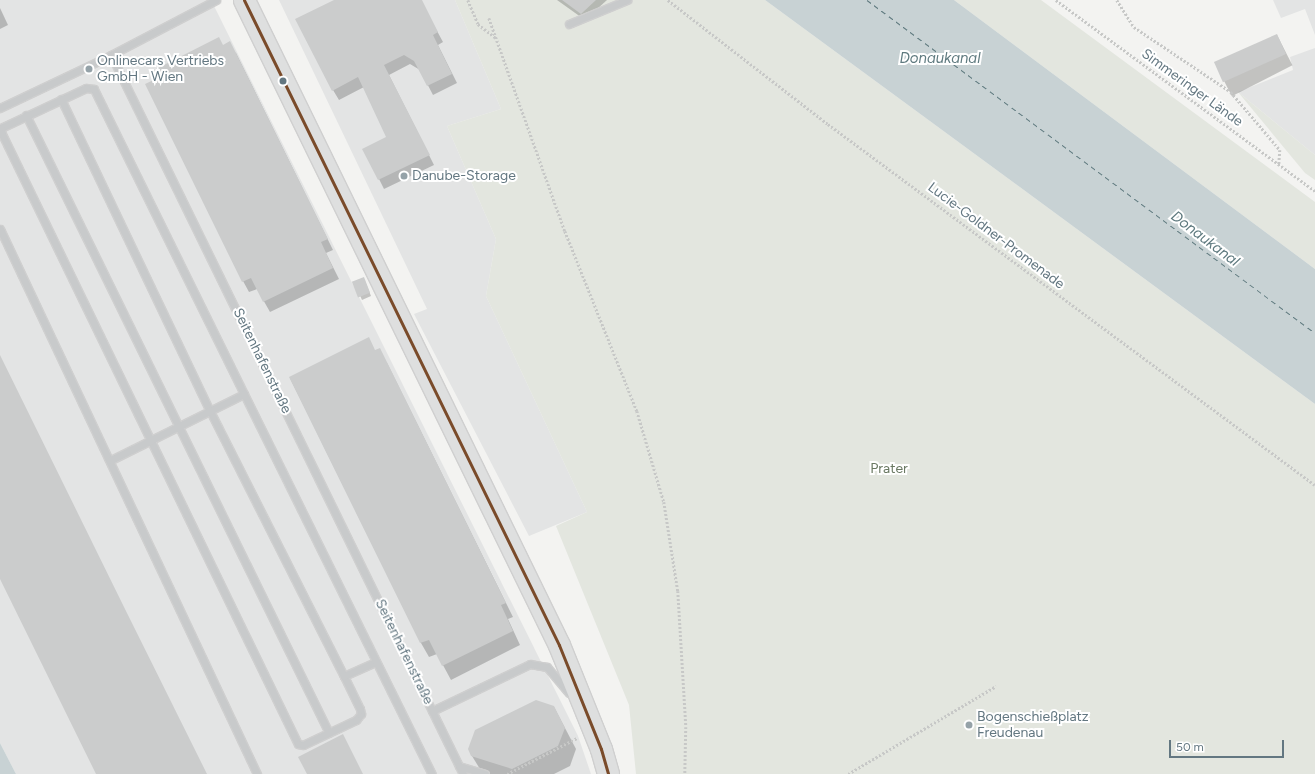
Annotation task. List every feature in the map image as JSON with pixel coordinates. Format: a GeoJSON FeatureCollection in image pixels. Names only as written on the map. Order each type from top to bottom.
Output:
{"type":"FeatureCollection","features":[{"type":"Feature","properties":{"kind":"main road"},"geometry":{"type":"LineString","coordinates":[[244,0],[559,645],[601,749],[608,774]]}},
{"type":"Feature","properties":{"kind":"lane"},"geometry":{"type":"LineString","coordinates":[[0,108],[111,55],[216,0]]}},
{"type":"Feature","properties":{"kind":"lane"},"geometry":{"type":"LineString","coordinates":[[569,24],[627,0]]}},
{"type":"Feature","properties":{"kind":"lane","name":"Seitenhafenstraße"},"geometry":{"type":"LineString","coordinates":[[111,55],[463,774]]}},
{"type":"Feature","properties":{"kind":"lane"},"geometry":{"type":"LineString","coordinates":[[61,99],[210,411],[344,676],[361,714],[356,720],[329,733],[303,745],[298,744],[222,582],[149,439],[2,134],[1,128],[26,115],[61,99],[86,88],[94,89],[432,774]]}},
{"type":"Feature","properties":{"kind":"lane"},"geometry":{"type":"LineString","coordinates":[[26,115],[177,426],[329,733]]}},
{"type":"Feature","properties":{"kind":"lane"},"geometry":{"type":"LineString","coordinates":[[0,229],[111,460],[257,774]]}},
{"type":"Feature","properties":{"kind":"lane"},"geometry":{"type":"LineString","coordinates":[[111,460],[149,439],[244,394]]}},
{"type":"Feature","properties":{"kind":"lane"},"geometry":{"type":"LineString","coordinates":[[344,676],[376,662]]}},
{"type":"Feature","properties":{"kind":"lane"},"geometry":{"type":"LineString","coordinates":[[432,711],[530,664],[547,667],[569,692],[592,747],[608,774]]}},
{"type":"Feature","properties":{"kind":"lane"},"geometry":{"type":"LineString","coordinates":[[459,766],[485,774]]}},
{"type":"Feature","properties":{"kind":"path"},"geometry":{"type":"LineString","coordinates":[[468,0],[478,24],[496,39]]}},
{"type":"Feature","properties":{"kind":"path","name":"Lucie-Goldner-Promenade"},"geometry":{"type":"LineString","coordinates":[[668,0],[834,129],[1315,485]]}},
{"type":"Feature","properties":{"kind":"path","name":"Simmeringer Lände"},"geometry":{"type":"LineString","coordinates":[[1056,0],[1315,191]]}},
{"type":"Feature","properties":{"kind":"path"},"geometry":{"type":"LineString","coordinates":[[1117,0],[1134,27],[1231,92],[1280,150],[1279,165]]}},
{"type":"Feature","properties":{"kind":"path"},"geometry":{"type":"LineString","coordinates":[[489,18],[565,231],[637,411],[664,502],[678,591],[686,727],[685,774]]}},
{"type":"Feature","properties":{"kind":"path"},"geometry":{"type":"LineString","coordinates":[[848,774],[996,686]]}},
{"type":"Feature","properties":{"kind":"path"},"geometry":{"type":"LineString","coordinates":[[507,774],[580,737]]}},
{"type":"Feature","properties":{"kind":"shaded area"},"geometry":{"type":"Polygon","coordinates":[[[0,0],[211,0],[578,736],[591,774],[16,774],[0,743],[0,0]]]}},
{"type":"Feature","properties":{"kind":"shaded area"},"geometry":{"type":"Polygon","coordinates":[[[279,0],[455,0],[501,109],[447,126],[496,239],[486,296],[587,512],[529,536],[414,314],[427,309],[279,0]]]}},
{"type":"Feature","properties":{"kind":"shaded area"},"geometry":{"type":"Polygon","coordinates":[[[1273,0],[1315,0],[1315,35],[1305,9],[1281,18],[1273,0]]]}},
{"type":"Feature","properties":{"kind":"shaded area"},"geometry":{"type":"Polygon","coordinates":[[[1315,48],[1315,155],[1238,92],[1293,70],[1290,57],[1315,48]]]}},
{"type":"Feature","properties":{"kind":"green space","name":"Prater"},"geometry":{"type":"Polygon","coordinates":[[[455,0],[765,0],[1315,404],[1315,774],[636,774],[629,705],[556,526],[587,512],[486,296],[496,239],[447,126],[501,109],[455,0]]]}},
{"type":"Feature","properties":{"kind":"green space"},"geometry":{"type":"Polygon","coordinates":[[[954,0],[1041,0],[1315,202],[1315,269],[954,0]]]}},
{"type":"Feature","properties":{"kind":"green space"},"geometry":{"type":"Polygon","coordinates":[[[1238,92],[1315,155],[1315,180],[1305,173],[1238,92]]]}},
{"type":"Feature","properties":{"kind":"water","name":"Donaukanal"},"geometry":{"type":"Polygon","coordinates":[[[765,0],[954,0],[1315,269],[1315,404],[765,0]]]}},
{"type":"Feature","properties":{"kind":"water"},"geometry":{"type":"Polygon","coordinates":[[[0,743],[16,774],[0,774],[0,743]]]}},
{"type":"Feature","properties":{"kind":"building"},"geometry":{"type":"Polygon","coordinates":[[[334,0],[422,0],[438,32],[433,35],[452,74],[427,86],[414,61],[404,55],[384,65],[430,155],[378,180],[362,149],[386,137],[358,77],[332,91],[295,19],[334,0]]]}},
{"type":"Feature","properties":{"kind":"building"},"geometry":{"type":"Polygon","coordinates":[[[562,0],[596,0],[581,14],[562,0]]]}},
{"type":"Feature","properties":{"kind":"building"},"geometry":{"type":"Polygon","coordinates":[[[1277,34],[1286,54],[1223,82],[1214,62],[1277,34]]]}},
{"type":"Feature","properties":{"kind":"building"},"geometry":{"type":"Polygon","coordinates":[[[219,37],[223,45],[230,41],[328,239],[321,242],[333,268],[263,302],[251,278],[242,282],[145,84],[158,78],[154,70],[219,37]]]}},
{"type":"Feature","properties":{"kind":"building"},"geometry":{"type":"Polygon","coordinates":[[[364,277],[370,293],[358,298],[352,282],[364,277]]]}},
{"type":"Feature","properties":{"kind":"building"},"geometry":{"type":"Polygon","coordinates":[[[369,337],[375,350],[380,348],[506,603],[501,605],[513,631],[442,666],[429,640],[420,643],[289,377],[369,337]]]}},
{"type":"Feature","properties":{"kind":"building"},"geometry":{"type":"Polygon","coordinates":[[[0,355],[207,774],[96,774],[0,579],[0,355]]]}},
{"type":"Feature","properties":{"kind":"building"},"geometry":{"type":"Polygon","coordinates":[[[536,700],[554,706],[565,728],[558,746],[512,769],[471,756],[468,749],[475,730],[536,700]]]}},
{"type":"Feature","properties":{"kind":"building"},"geometry":{"type":"Polygon","coordinates":[[[343,734],[363,774],[307,774],[298,757],[343,734]]]}},
{"type":"Feature","properties":{"kind":"ferry route"},"geometry":{"type":"LineString","coordinates":[[867,0],[1315,333]]}},
{"type":"Feature","properties":{"kind":"transit line"},"geometry":{"type":"LineString","coordinates":[[244,0],[559,645],[601,749],[608,774]]}},
{"type":"Feature","properties":{"kind":"place","name":"Onlinecars Vertriebs GmbH - Wien"},"geometry":{"type":"Point","coordinates":[89,69]}},
{"type":"Feature","properties":{"kind":"place","name":"Danube-Storage"},"geometry":{"type":"Point","coordinates":[404,176]}},
{"type":"Feature","properties":{"kind":"place","name":"Bogenschießplatz Freudenau"},"geometry":{"type":"Point","coordinates":[969,725]}}]}
